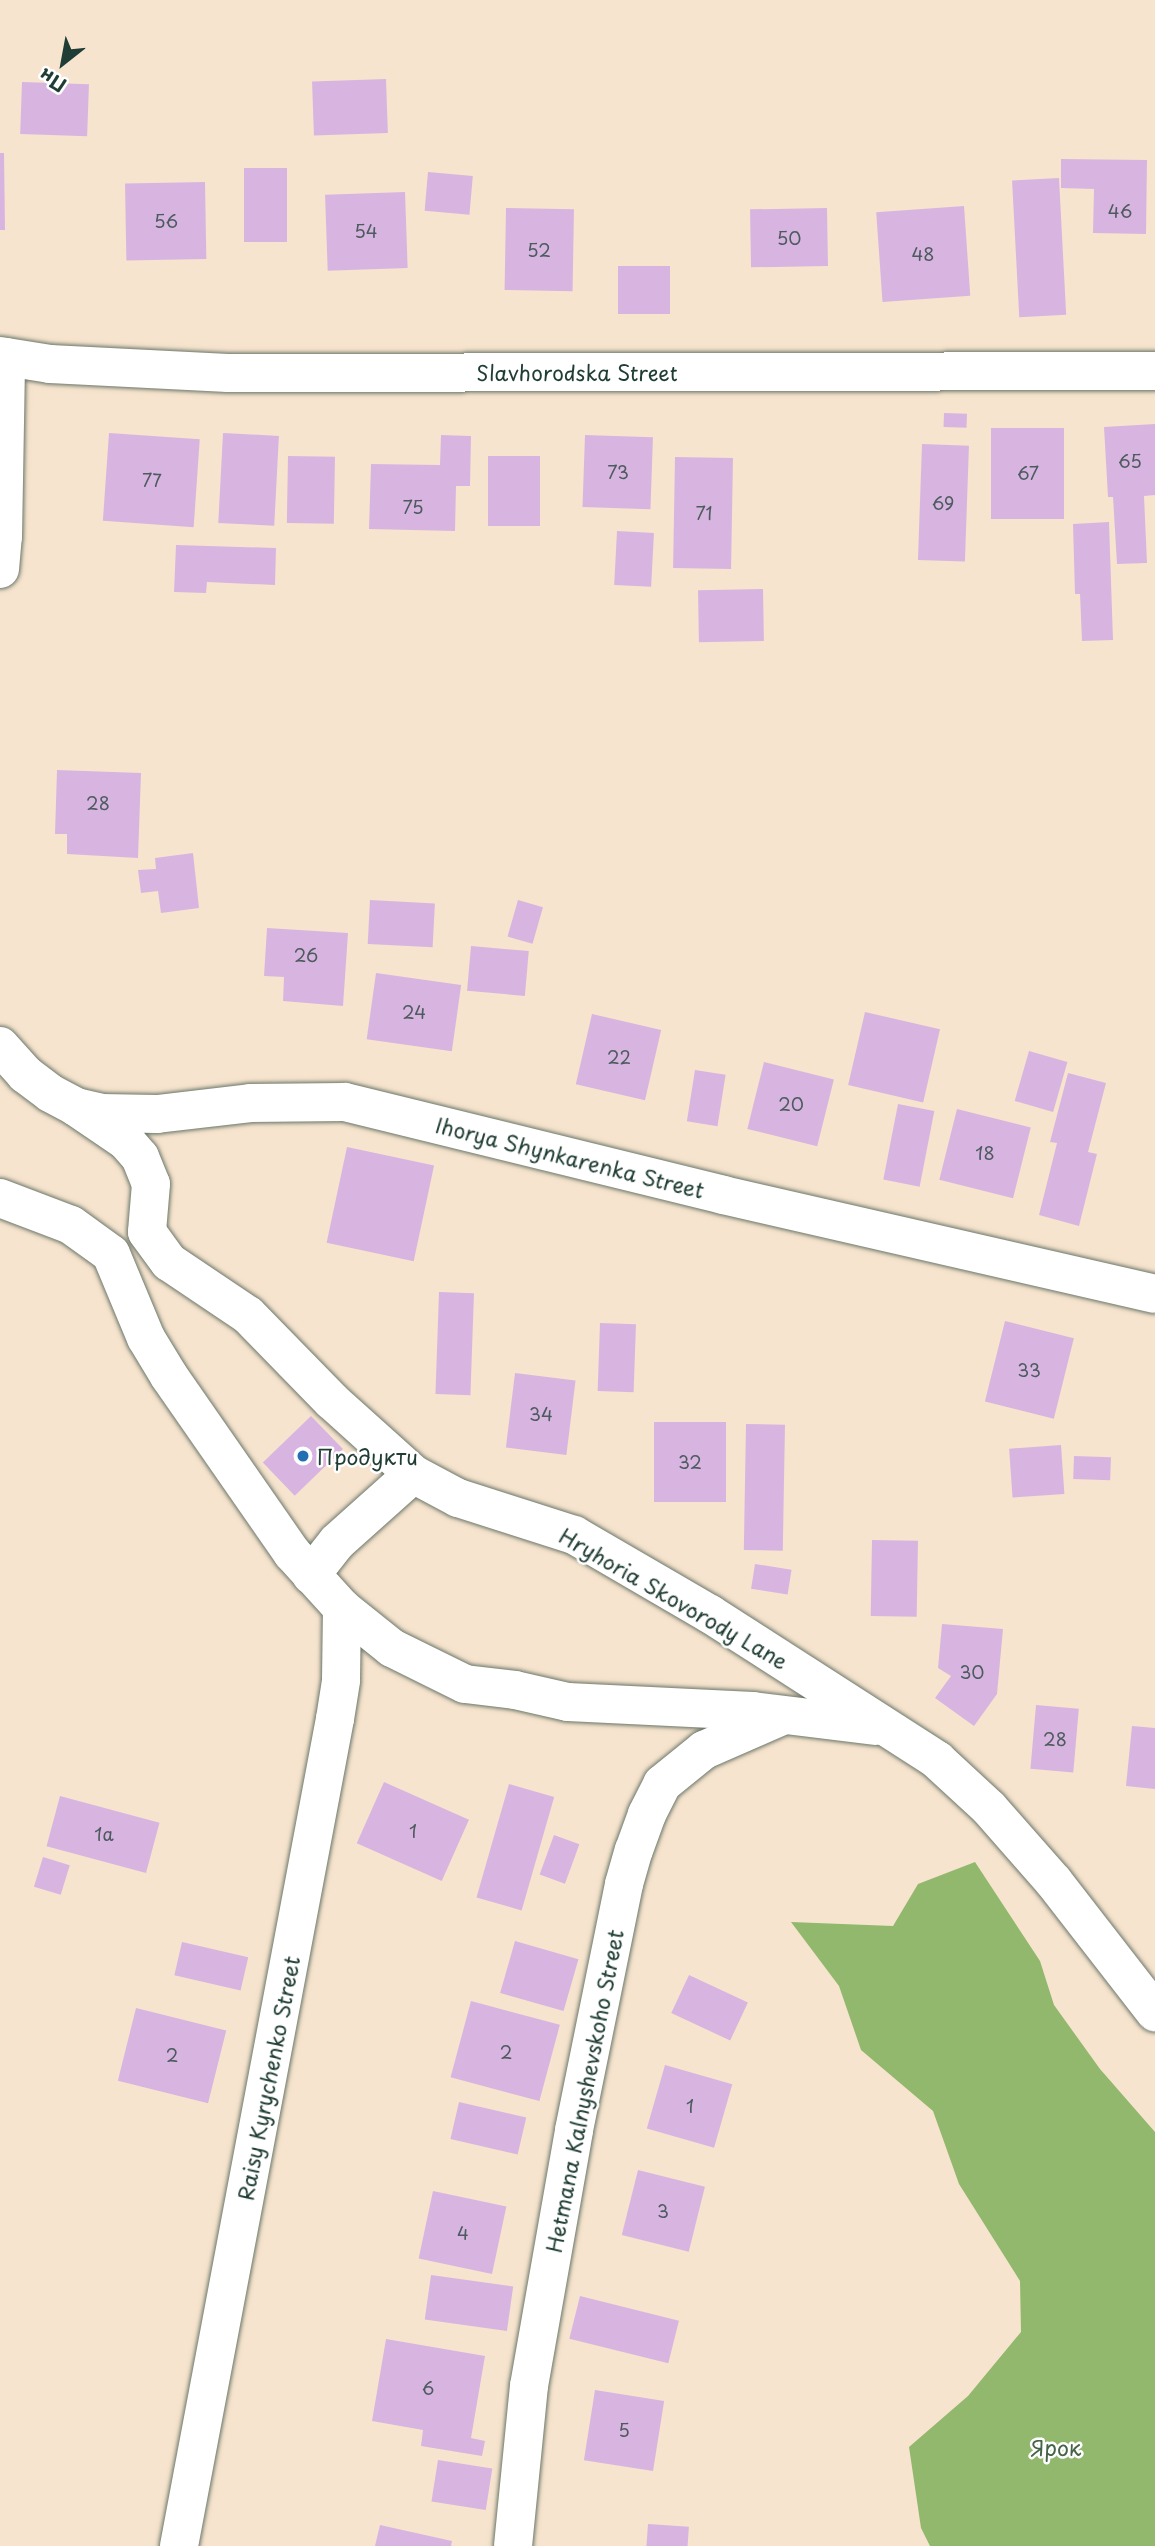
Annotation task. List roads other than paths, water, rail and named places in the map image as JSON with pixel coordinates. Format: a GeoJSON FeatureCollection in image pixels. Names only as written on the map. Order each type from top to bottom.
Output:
{"type":"FeatureCollection","features":[{"type":"Feature","properties":{"kind":"street","name":"Slavhorodska Street"},"geometry":{"type":"LineString","coordinates":[[3,357],[50,364],[228,373],[1155,372]]}},
{"type":"Feature","properties":{"kind":"street"},"geometry":{"type":"LineString","coordinates":[[0,569],[3,357]]}},
{"type":"Feature","properties":{"kind":"street","name":"Ihorya Shynkarenka Street"},"geometry":{"type":"LineString","coordinates":[[0,1046],[25,1074],[76,1107],[101,1113],[132,1114],[250,1102],[345,1102],[723,1195],[1155,1294]]}},
{"type":"Feature","properties":{"kind":"street","name":"Hryhoria Skovorody Lane"},"geometry":{"type":"LineString","coordinates":[[76,1107],[126,1141],[140,1157],[150,1184],[147,1232],[169,1262],[248,1315],[332,1401],[413,1474],[458,1497],[573,1535],[710,1614],[937,1760],[989,1808],[1054,1882],[1155,2012]]}},
{"type":"Feature","properties":{"kind":"street"},"geometry":{"type":"LineString","coordinates":[[0,1198],[71,1225],[111,1254],[204,1285]]}},
{"type":"Feature","properties":{"kind":"street"},"geometry":{"type":"LineString","coordinates":[[111,1254],[146,1338],[169,1377],[292,1553],[342,1608],[392,1648],[465,1684],[515,1690],[568,1702],[785,1715],[888,1728]]}},
{"type":"Feature","properties":{"kind":"street"},"geometry":{"type":"LineString","coordinates":[[311,1575],[337,1542],[413,1474]]}},
{"type":"Feature","properties":{"kind":"street","name":"Raisy Kyrychenko Street"},"geometry":{"type":"LineString","coordinates":[[179,2546],[335,1718],[341,1680],[342,1608]]}},
{"type":"Feature","properties":{"kind":"street","name":"Hetmana Kalnyshevskoho Street"},"geometry":{"type":"LineString","coordinates":[[513,2546],[529,2386],[574,2130],[624,1884],[634,1850],[647,1814],[663,1784],[670,1777],[704,1751],[785,1715]]}},
{"type":"Feature","properties":{"kind":"place","name":"Продукти"},"geometry":{"type":"Point","coordinates":[303,1456]}},
{"type":"Feature","properties":{"kind":"park label","name":"Ярок"},"geometry":{"type":"Point","coordinates":[1056,2447]}}]}
